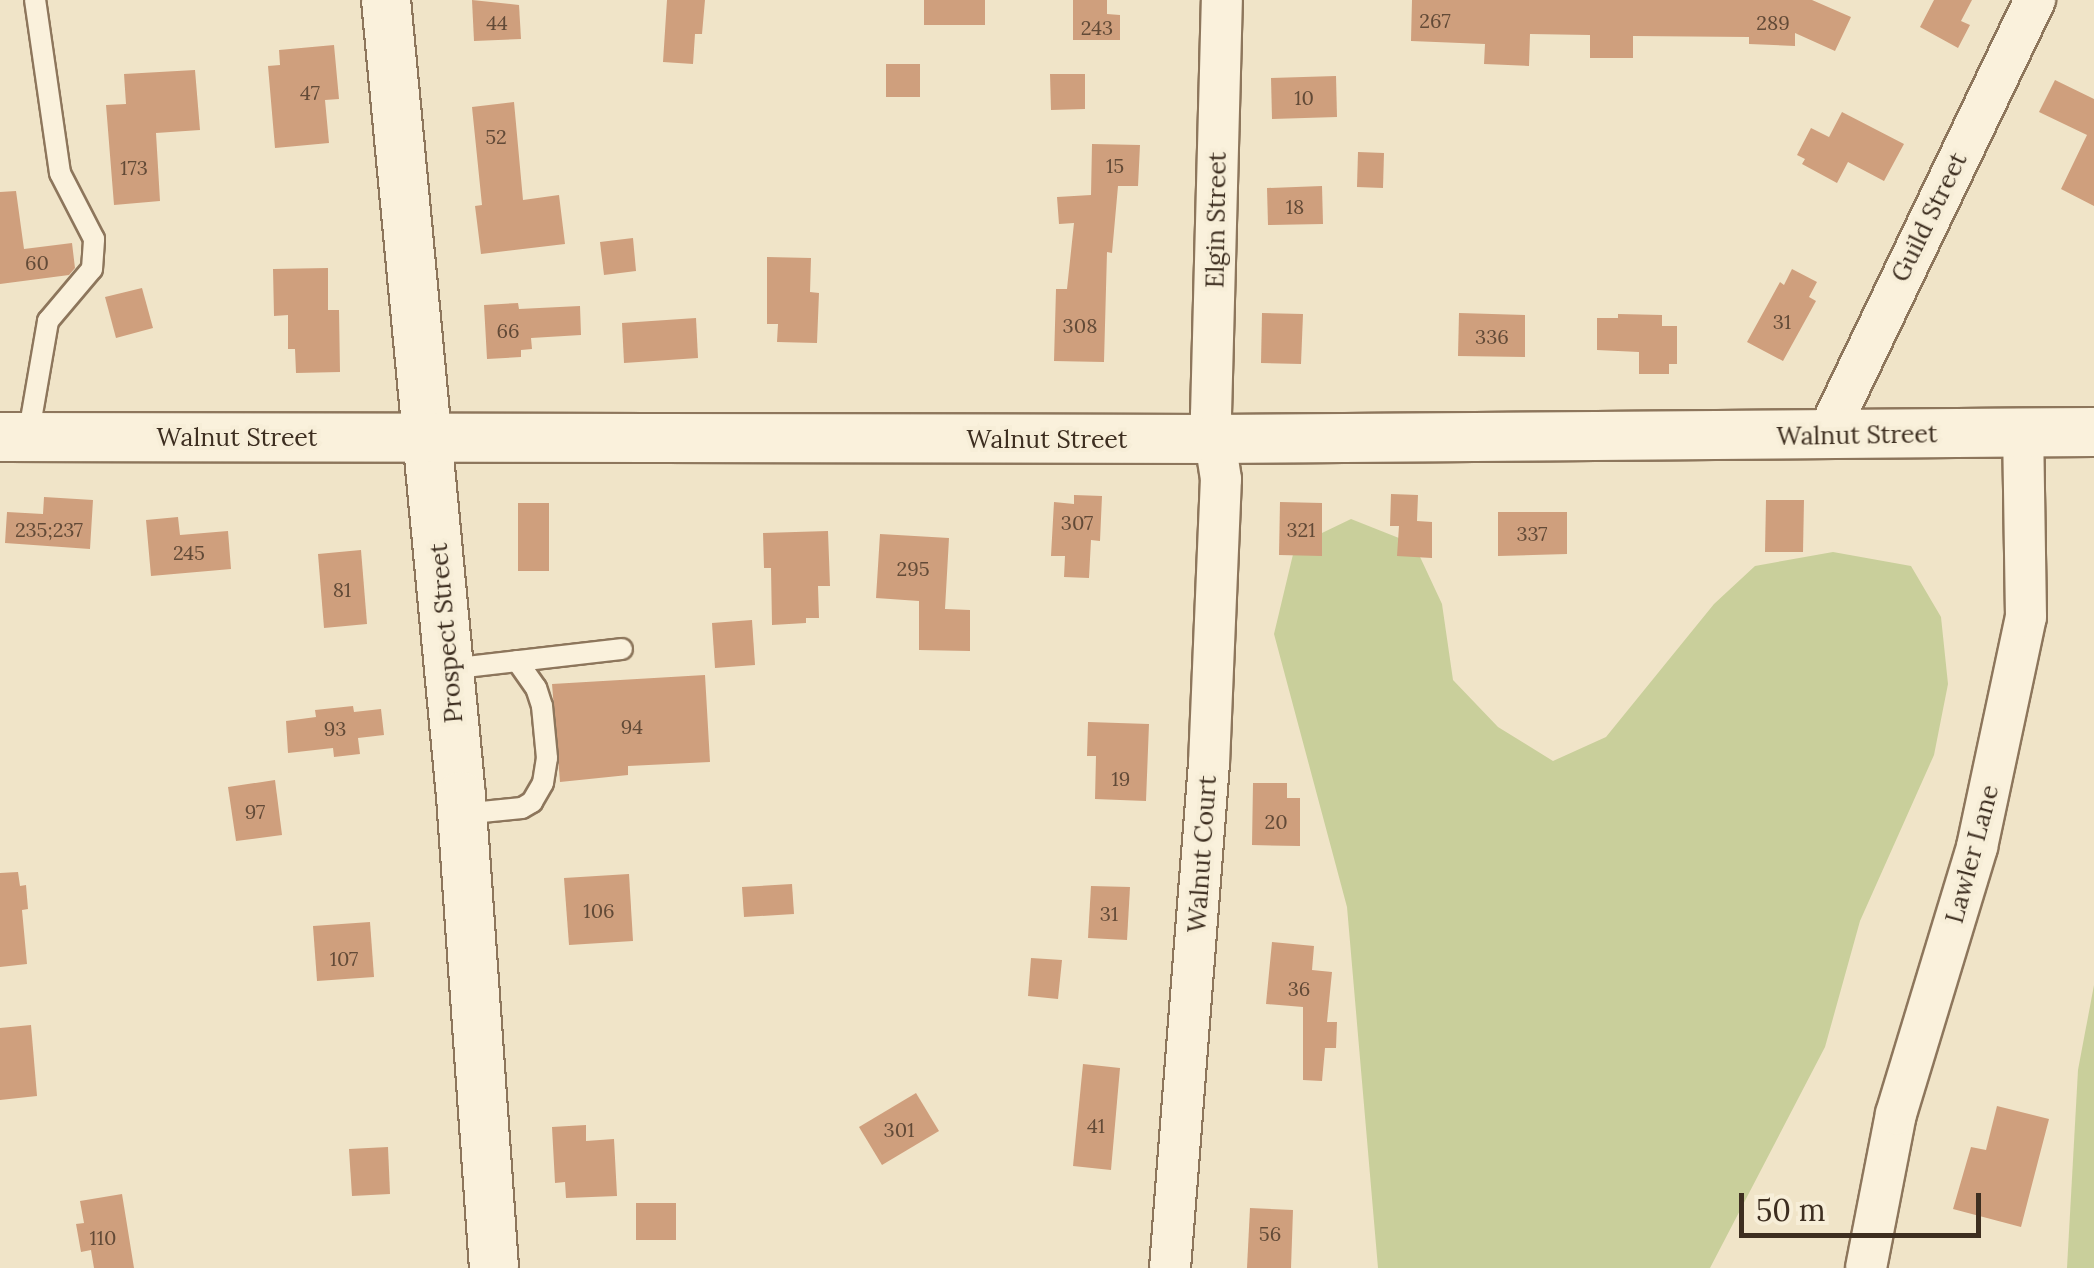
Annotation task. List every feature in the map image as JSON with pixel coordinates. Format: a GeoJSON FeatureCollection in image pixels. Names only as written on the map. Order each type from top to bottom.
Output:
{"type":"FeatureCollection","features":[{"type":"Feature","properties":{"kind":"street","name":"Prospect Street"},"geometry":{"type":"LineString","coordinates":[[386,0],[462,814],[494,1268]]}},
{"type":"Feature","properties":{"kind":"street","name":"Elgin Street"},"geometry":{"type":"LineString","coordinates":[[1214,439],[1211,415],[1222,0]]}},
{"type":"Feature","properties":{"kind":"street","name":"Guild Street"},"geometry":{"type":"LineString","coordinates":[[1826,436],[2035,0]]}},
{"type":"Feature","properties":{"kind":"street","name":"Walnut Street"},"geometry":{"type":"LineString","coordinates":[[14,437],[1214,439],[2094,432]]}},
{"type":"Feature","properties":{"kind":"street","name":"Lawler Lane"},"geometry":{"type":"LineString","coordinates":[[1866,1268],[1896,1114],[1977,846],[2026,617],[2024,433]]}},
{"type":"Feature","properties":{"kind":"street","name":"Walnut Court"},"geometry":{"type":"LineString","coordinates":[[1170,1268],[1208,764],[1221,479],[1214,439]]}},
{"type":"Feature","properties":{"kind":"lane"},"geometry":{"type":"LineString","coordinates":[[14,437],[48,321],[82,287],[92,269],[94,239],[60,173],[35,0]]}},
{"type":"Feature","properties":{"kind":"lane"},"geometry":{"type":"LineString","coordinates":[[449,670],[622,649]]}},
{"type":"Feature","properties":{"kind":"lane"},"geometry":{"type":"LineString","coordinates":[[462,814],[522,808],[532,802],[543,783],[547,758],[542,706],[517,662]]}},
{"type":"Feature","properties":{"kind":"green space"},"geometry":{"type":"Polygon","coordinates":[[[1351,519],[1414,544],[1442,604],[1453,680],[1498,727],[1553,761],[1606,737],[1714,604],[1755,566],[1833,552],[1911,566],[1941,617],[1948,684],[1934,755],[1860,921],[1825,1047],[1710,1268],[1378,1268],[1347,907],[1274,634],[1295,546],[1351,519]]]}},
{"type":"Feature","properties":{"kind":"green space"},"geometry":{"type":"Polygon","coordinates":[[[2094,985],[2094,1268],[2067,1268],[2078,1070],[2094,985]]]}},
{"type":"Feature","properties":{"kind":"building"},"geometry":{"type":"Polygon","coordinates":[[[472,0],[519,5],[521,39],[474,41],[472,0]]]}},
{"type":"Feature","properties":{"kind":"building"},"geometry":{"type":"Polygon","coordinates":[[[667,0],[705,0],[702,34],[695,34],[693,64],[663,62],[667,0]]]}},
{"type":"Feature","properties":{"kind":"building"},"geometry":{"type":"Polygon","coordinates":[[[924,0],[985,0],[985,25],[924,25],[924,0]]]}},
{"type":"Feature","properties":{"kind":"building"},"geometry":{"type":"Polygon","coordinates":[[[1073,0],[1107,0],[1107,14],[1120,15],[1120,40],[1073,40],[1073,0]]]}},
{"type":"Feature","properties":{"kind":"building"},"geometry":{"type":"Polygon","coordinates":[[[1412,0],[1812,0],[1851,17],[1835,51],[1795,33],[1795,46],[1749,44],[1749,37],[1633,36],[1633,58],[1590,58],[1590,35],[1530,34],[1529,66],[1484,64],[1485,44],[1411,41],[1412,0]]]}},
{"type":"Feature","properties":{"kind":"building"},"geometry":{"type":"Polygon","coordinates":[[[1934,0],[1972,0],[1961,21],[1970,25],[1958,48],[1920,27],[1934,0]]]}},
{"type":"Feature","properties":{"kind":"building"},"geometry":{"type":"Polygon","coordinates":[[[334,45],[339,99],[325,100],[329,143],[275,148],[268,66],[280,65],[279,50],[334,45]]]}},
{"type":"Feature","properties":{"kind":"building"},"geometry":{"type":"Polygon","coordinates":[[[886,64],[920,64],[920,97],[886,97],[886,64]]]}},
{"type":"Feature","properties":{"kind":"building"},"geometry":{"type":"Polygon","coordinates":[[[195,70],[200,130],[156,133],[160,201],[114,205],[106,105],[126,104],[124,74],[195,70]]]}},
{"type":"Feature","properties":{"kind":"building"},"geometry":{"type":"Polygon","coordinates":[[[1050,74],[1085,74],[1085,109],[1051,110],[1050,74]]]}},
{"type":"Feature","properties":{"kind":"building"},"geometry":{"type":"Polygon","coordinates":[[[1336,76],[1337,117],[1272,119],[1271,78],[1336,76]]]}},
{"type":"Feature","properties":{"kind":"building"},"geometry":{"type":"Polygon","coordinates":[[[2055,80],[2094,99],[2094,206],[2061,189],[2087,135],[2039,112],[2055,80]]]}},
{"type":"Feature","properties":{"kind":"building"},"geometry":{"type":"Polygon","coordinates":[[[514,102],[523,200],[559,195],[565,244],[481,254],[475,206],[482,205],[472,107],[514,102]]]}},
{"type":"Feature","properties":{"kind":"building"},"geometry":{"type":"Polygon","coordinates":[[[1842,112],[1904,144],[1884,181],[1848,162],[1837,183],[1802,164],[1805,159],[1797,155],[1811,128],[1829,137],[1842,112]]]}},
{"type":"Feature","properties":{"kind":"building"},"geometry":{"type":"Polygon","coordinates":[[[1092,144],[1140,145],[1138,186],[1118,186],[1112,253],[1107,252],[1104,362],[1054,361],[1056,289],[1067,289],[1074,223],[1059,224],[1057,197],[1091,195],[1092,144]]]}},
{"type":"Feature","properties":{"kind":"building"},"geometry":{"type":"Polygon","coordinates":[[[1358,152],[1384,153],[1383,188],[1357,187],[1358,152]]]}},
{"type":"Feature","properties":{"kind":"building"},"geometry":{"type":"Polygon","coordinates":[[[1322,186],[1323,224],[1268,225],[1267,188],[1322,186]]]}},
{"type":"Feature","properties":{"kind":"building"},"geometry":{"type":"Polygon","coordinates":[[[16,191],[24,249],[72,243],[75,268],[69,275],[0,284],[0,192],[16,191]]]}},
{"type":"Feature","properties":{"kind":"building"},"geometry":{"type":"Polygon","coordinates":[[[633,238],[636,271],[604,275],[600,242],[633,238]]]}},
{"type":"Feature","properties":{"kind":"building"},"geometry":{"type":"Polygon","coordinates":[[[767,257],[811,258],[810,292],[819,293],[817,343],[777,342],[778,324],[767,324],[767,257]]]}},
{"type":"Feature","properties":{"kind":"building"},"geometry":{"type":"Polygon","coordinates":[[[328,268],[328,310],[339,310],[340,372],[296,373],[295,349],[288,349],[288,315],[274,316],[273,269],[328,268]]]}},
{"type":"Feature","properties":{"kind":"building"},"geometry":{"type":"Polygon","coordinates":[[[1792,269],[1817,282],[1809,297],[1816,301],[1783,361],[1747,342],[1780,282],[1784,285],[1792,269]]]}},
{"type":"Feature","properties":{"kind":"building"},"geometry":{"type":"Polygon","coordinates":[[[142,288],[153,328],[116,338],[105,297],[142,288]]]}},
{"type":"Feature","properties":{"kind":"building"},"geometry":{"type":"Polygon","coordinates":[[[518,303],[519,309],[580,306],[581,335],[531,338],[532,349],[521,350],[521,357],[487,359],[484,305],[518,303]]]}},
{"type":"Feature","properties":{"kind":"building"},"geometry":{"type":"Polygon","coordinates":[[[1262,313],[1303,314],[1301,364],[1261,363],[1262,313]]]}},
{"type":"Feature","properties":{"kind":"building"},"geometry":{"type":"Polygon","coordinates":[[[1459,313],[1525,315],[1525,357],[1458,356],[1459,313]]]}},
{"type":"Feature","properties":{"kind":"building"},"geometry":{"type":"Polygon","coordinates":[[[1618,314],[1662,315],[1662,326],[1677,326],[1677,364],[1669,364],[1669,374],[1639,374],[1639,352],[1597,350],[1597,318],[1618,318],[1618,314]]]}},
{"type":"Feature","properties":{"kind":"building"},"geometry":{"type":"Polygon","coordinates":[[[696,318],[698,358],[624,363],[622,323],[696,318]]]}},
{"type":"Feature","properties":{"kind":"building"},"geometry":{"type":"Polygon","coordinates":[[[1391,494],[1418,495],[1417,521],[1432,522],[1432,558],[1397,556],[1399,526],[1390,526],[1391,494]]]}},
{"type":"Feature","properties":{"kind":"building"},"geometry":{"type":"Polygon","coordinates":[[[1074,495],[1102,496],[1100,541],[1091,540],[1089,578],[1064,577],[1065,556],[1051,556],[1054,502],[1074,504],[1074,495]]]}},
{"type":"Feature","properties":{"kind":"building"},"geometry":{"type":"Polygon","coordinates":[[[44,497],[93,500],[90,549],[5,543],[7,512],[43,514],[44,497]]]}},
{"type":"Feature","properties":{"kind":"building"},"geometry":{"type":"Polygon","coordinates":[[[1766,500],[1804,500],[1803,552],[1765,552],[1766,500]]]}},
{"type":"Feature","properties":{"kind":"building"},"geometry":{"type":"Polygon","coordinates":[[[1280,502],[1322,503],[1322,556],[1279,555],[1280,502]]]}},
{"type":"Feature","properties":{"kind":"building"},"geometry":{"type":"Polygon","coordinates":[[[518,503],[549,503],[549,571],[518,571],[518,503]]]}},
{"type":"Feature","properties":{"kind":"building"},"geometry":{"type":"Polygon","coordinates":[[[1498,512],[1567,512],[1567,554],[1498,556],[1498,512]]]}},
{"type":"Feature","properties":{"kind":"building"},"geometry":{"type":"Polygon","coordinates":[[[178,517],[180,535],[228,531],[231,569],[151,576],[146,520],[178,517]]]}},
{"type":"Feature","properties":{"kind":"building"},"geometry":{"type":"Polygon","coordinates":[[[828,531],[830,586],[818,586],[819,618],[806,618],[806,623],[772,625],[771,568],[764,568],[763,533],[828,531]]]}},
{"type":"Feature","properties":{"kind":"building"},"geometry":{"type":"Polygon","coordinates":[[[880,534],[949,538],[945,609],[970,610],[970,651],[919,650],[919,601],[876,598],[880,534]]]}},
{"type":"Feature","properties":{"kind":"building"},"geometry":{"type":"Polygon","coordinates":[[[361,550],[367,624],[324,628],[318,554],[361,550]]]}},
{"type":"Feature","properties":{"kind":"building"},"geometry":{"type":"Polygon","coordinates":[[[752,620],[755,665],[715,668],[712,623],[752,620]]]}},
{"type":"Feature","properties":{"kind":"building"},"geometry":{"type":"Polygon","coordinates":[[[705,675],[710,762],[628,766],[628,775],[560,782],[552,684],[705,675]]]}},
{"type":"Feature","properties":{"kind":"building"},"geometry":{"type":"Polygon","coordinates":[[[353,706],[354,712],[381,709],[384,735],[358,738],[360,754],[334,757],[333,748],[288,753],[286,721],[316,717],[315,710],[353,706]]]}},
{"type":"Feature","properties":{"kind":"building"},"geometry":{"type":"Polygon","coordinates":[[[1088,722],[1149,724],[1146,801],[1095,799],[1096,756],[1087,756],[1088,722]]]}},
{"type":"Feature","properties":{"kind":"building"},"geometry":{"type":"Polygon","coordinates":[[[275,780],[282,835],[236,841],[228,787],[275,780]]]}},
{"type":"Feature","properties":{"kind":"building"},"geometry":{"type":"Polygon","coordinates":[[[1253,783],[1287,783],[1287,798],[1300,798],[1300,846],[1252,845],[1253,783]]]}},
{"type":"Feature","properties":{"kind":"building"},"geometry":{"type":"Polygon","coordinates":[[[18,872],[20,886],[26,885],[28,909],[22,910],[27,964],[0,967],[0,873],[18,872]]]}},
{"type":"Feature","properties":{"kind":"building"},"geometry":{"type":"Polygon","coordinates":[[[629,874],[633,941],[569,945],[564,878],[629,874]]]}},
{"type":"Feature","properties":{"kind":"building"},"geometry":{"type":"Polygon","coordinates":[[[792,884],[794,914],[744,917],[742,887],[792,884]]]}},
{"type":"Feature","properties":{"kind":"building"},"geometry":{"type":"Polygon","coordinates":[[[1091,886],[1130,887],[1127,940],[1088,938],[1091,886]]]}},
{"type":"Feature","properties":{"kind":"building"},"geometry":{"type":"Polygon","coordinates":[[[370,922],[374,977],[317,981],[313,926],[370,922]]]}},
{"type":"Feature","properties":{"kind":"building"},"geometry":{"type":"Polygon","coordinates":[[[1272,942],[1314,946],[1312,970],[1332,972],[1327,1022],[1337,1022],[1336,1048],[1325,1048],[1322,1081],[1303,1080],[1303,1007],[1266,1004],[1272,942]]]}},
{"type":"Feature","properties":{"kind":"building"},"geometry":{"type":"Polygon","coordinates":[[[1031,958],[1062,960],[1058,999],[1028,996],[1031,958]]]}},
{"type":"Feature","properties":{"kind":"building"},"geometry":{"type":"Polygon","coordinates":[[[31,1025],[37,1096],[0,1100],[0,1028],[31,1025]]]}},
{"type":"Feature","properties":{"kind":"building"},"geometry":{"type":"Polygon","coordinates":[[[1083,1064],[1120,1068],[1111,1170],[1073,1166],[1083,1064]]]}},
{"type":"Feature","properties":{"kind":"building"},"geometry":{"type":"Polygon","coordinates":[[[916,1093],[939,1131],[882,1165],[859,1127],[916,1093]]]}},
{"type":"Feature","properties":{"kind":"building"},"geometry":{"type":"Polygon","coordinates":[[[1997,1106],[2049,1119],[2021,1227],[1953,1209],[1971,1147],[1986,1150],[1997,1106]]]}},
{"type":"Feature","properties":{"kind":"building"},"geometry":{"type":"Polygon","coordinates":[[[586,1125],[586,1141],[614,1139],[617,1196],[566,1198],[565,1182],[555,1183],[552,1127],[586,1125]]]}},
{"type":"Feature","properties":{"kind":"building"},"geometry":{"type":"Polygon","coordinates":[[[388,1147],[390,1194],[352,1196],[349,1149],[388,1147]]]}},
{"type":"Feature","properties":{"kind":"building"},"geometry":{"type":"Polygon","coordinates":[[[122,1194],[134,1268],[94,1268],[91,1250],[81,1252],[76,1224],[84,1223],[80,1201],[122,1194]]]}},
{"type":"Feature","properties":{"kind":"building"},"geometry":{"type":"Polygon","coordinates":[[[636,1203],[676,1203],[676,1240],[636,1240],[636,1203]]]}},
{"type":"Feature","properties":{"kind":"building"},"geometry":{"type":"Polygon","coordinates":[[[1250,1208],[1293,1210],[1291,1268],[1247,1268],[1250,1208]]]}}]}
